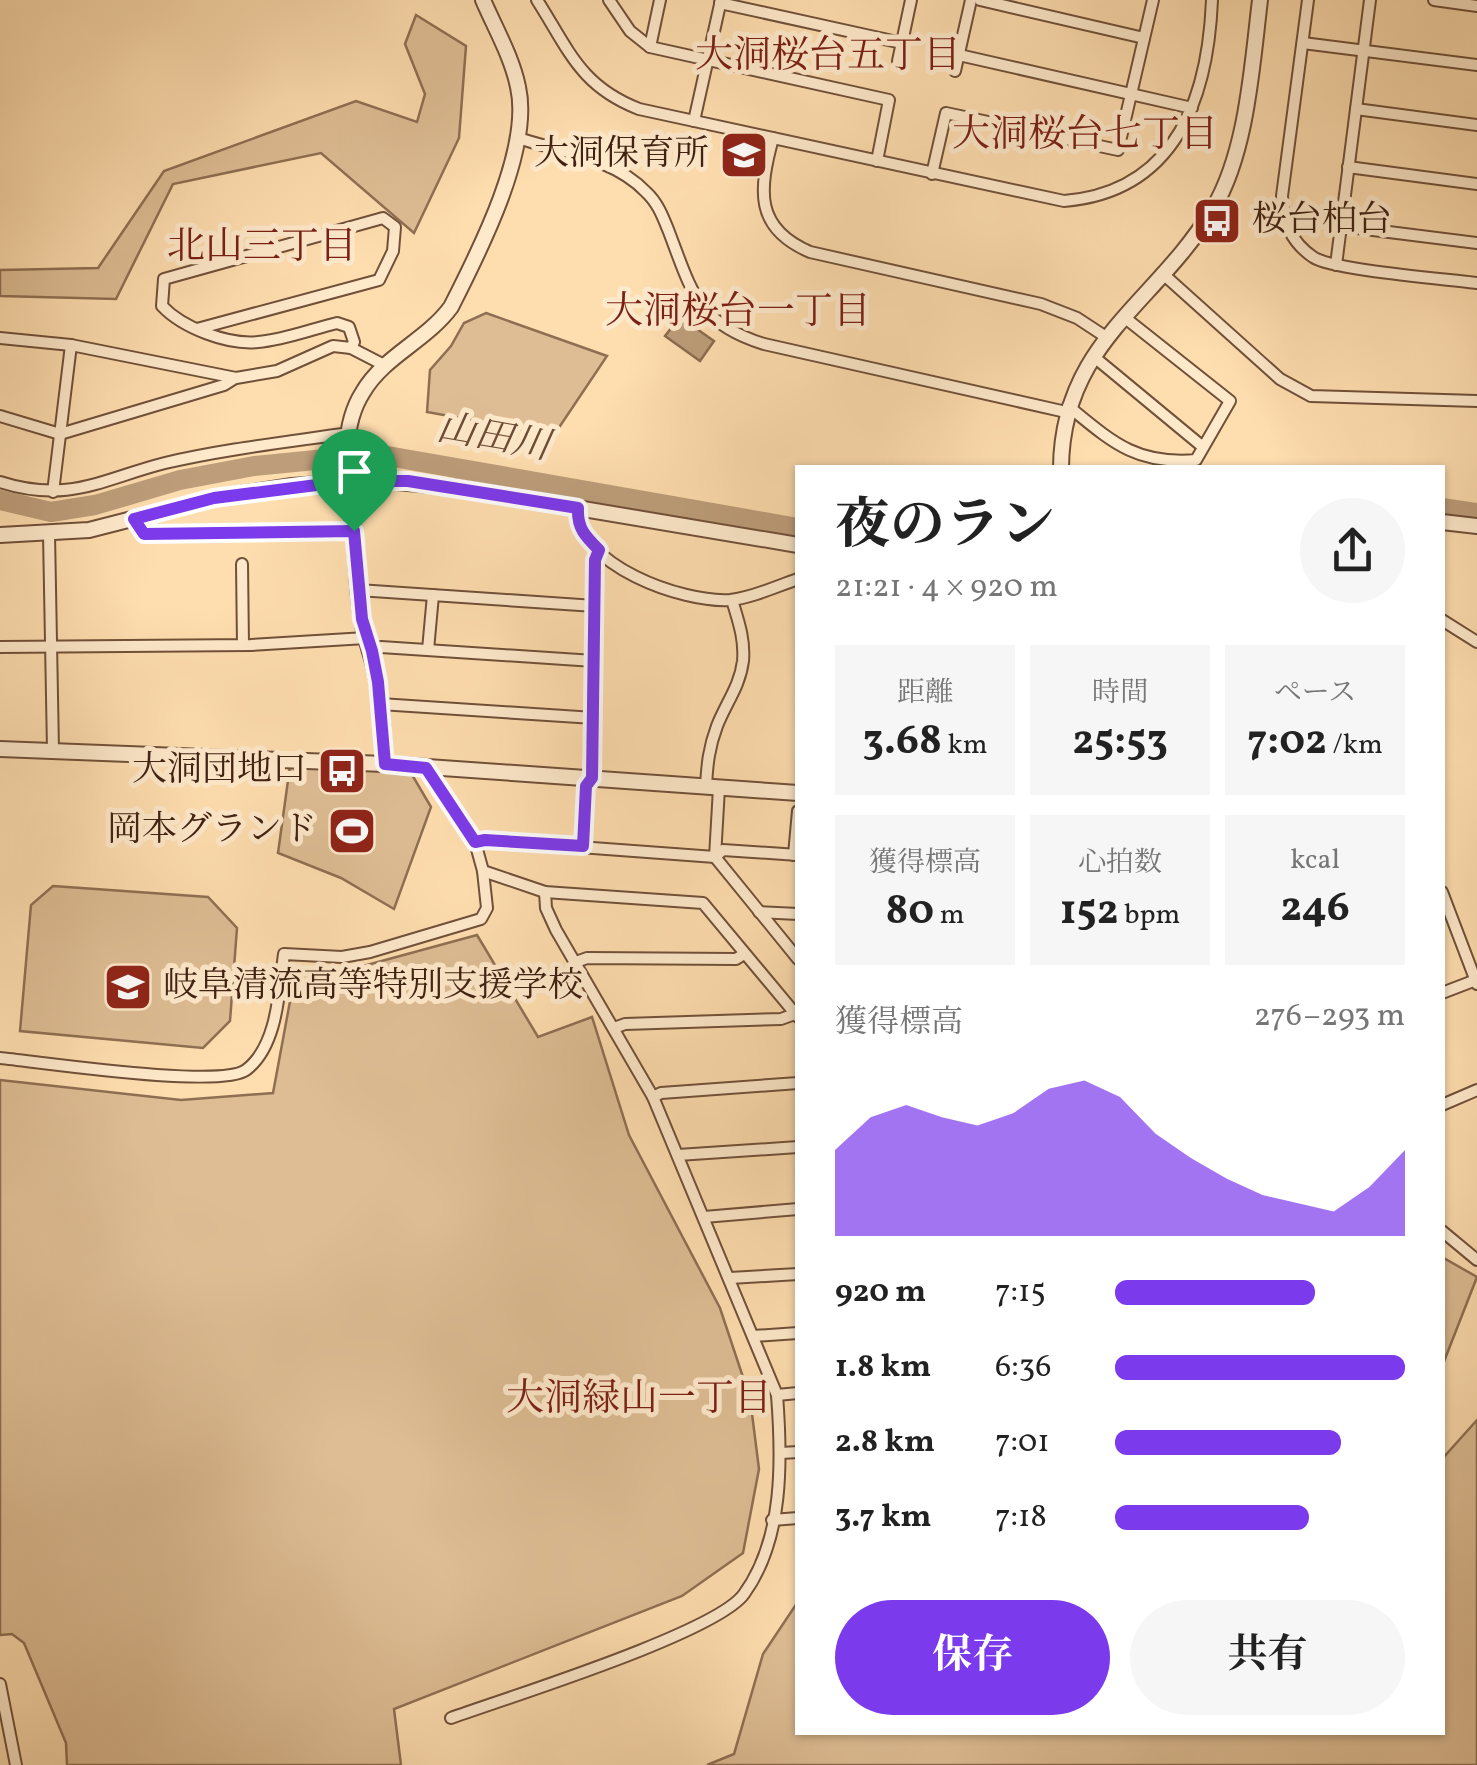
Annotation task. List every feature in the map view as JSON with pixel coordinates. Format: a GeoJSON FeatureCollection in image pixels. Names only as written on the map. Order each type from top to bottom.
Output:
{"type":"FeatureCollection","features":[{"type":"Feature","properties":{"kind":"street"},"geometry":{"type":"LineString","coordinates":[[385,764],[380,704],[358,590],[348,439],[353,409],[384,365],[436,328],[451,308],[510,175],[518,138],[518,84],[483,0]]}},
{"type":"Feature","properties":{"kind":"street"},"geometry":{"type":"LineString","coordinates":[[538,0],[596,87],[639,108],[1064,201],[1100,197],[1138,179],[1155,166],[1186,124],[1210,31],[1212,0]]}},
{"type":"Feature","properties":{"kind":"street"},"geometry":{"type":"LineString","coordinates":[[610,0],[630,31],[650,47],[889,100],[877,161]]}},
{"type":"Feature","properties":{"kind":"street"},"geometry":{"type":"LineString","coordinates":[[650,47],[660,0]]}},
{"type":"Feature","properties":{"kind":"street"},"geometry":{"type":"LineString","coordinates":[[898,61],[912,0]]}},
{"type":"Feature","properties":{"kind":"street"},"geometry":{"type":"LineString","coordinates":[[955,72],[972,0]]}},
{"type":"Feature","properties":{"kind":"street"},"geometry":{"type":"LineString","coordinates":[[980,0],[1144,38]]}},
{"type":"Feature","properties":{"kind":"street"},"geometry":{"type":"LineString","coordinates":[[932,174],[946,114],[1118,150],[1153,0]]}},
{"type":"Feature","properties":{"kind":"street"},"geometry":{"type":"LineString","coordinates":[[1061,465],[1067,409],[1093,356],[1200,228],[1226,183],[1238,147],[1260,0]]}},
{"type":"Feature","properties":{"kind":"street"},"geometry":{"type":"LineString","coordinates":[[1308,0],[1282,196],[1283,216],[1298,245],[1323,263],[1477,283]]}},
{"type":"Feature","properties":{"kind":"street"},"geometry":{"type":"LineString","coordinates":[[1336,264],[1370,0]]}},
{"type":"Feature","properties":{"kind":"street"},"geometry":{"type":"LineString","coordinates":[[1434,0],[1477,6]]}},
{"type":"Feature","properties":{"kind":"street"},"geometry":{"type":"LineString","coordinates":[[694,121],[721,2],[902,43]]}},
{"type":"Feature","properties":{"kind":"street"},"geometry":{"type":"LineString","coordinates":[[1303,43],[1477,65]]}},
{"type":"Feature","properties":{"kind":"street"},"geometry":{"type":"LineString","coordinates":[[959,55],[1192,108]]}},
{"type":"Feature","properties":{"kind":"street"},"geometry":{"type":"LineString","coordinates":[[1356,109],[1477,125]]}},
{"type":"Feature","properties":{"kind":"street"},"geometry":{"type":"LineString","coordinates":[[518,138],[614,168],[648,194],[660,211],[691,290],[704,310],[726,330],[764,344],[1067,409],[1120,448],[1150,459],[1196,460],[1230,401],[1124,316]]}},
{"type":"Feature","properties":{"kind":"street"},"geometry":{"type":"LineString","coordinates":[[772,138],[764,170],[764,201],[770,220],[783,238],[795,246],[1042,304],[1077,318],[1106,338]]}},
{"type":"Feature","properties":{"kind":"street"},"geometry":{"type":"LineString","coordinates":[[1348,167],[1477,184]]}},
{"type":"Feature","properties":{"kind":"street"},"geometry":{"type":"LineString","coordinates":[[197,330],[379,280],[393,251],[395,228],[383,218],[164,279],[162,306],[173,318],[197,330],[258,342],[337,323],[349,327],[354,342],[351,348]]}},
{"type":"Feature","properties":{"kind":"street"},"geometry":{"type":"LineString","coordinates":[[1341,226],[1477,243]]}},
{"type":"Feature","properties":{"kind":"street"},"geometry":{"type":"LineString","coordinates":[[1162,273],[1280,379],[1311,396],[1477,401]]}},
{"type":"Feature","properties":{"kind":"street"},"geometry":{"type":"LineString","coordinates":[[0,338],[70,345],[236,378]]}},
{"type":"Feature","properties":{"kind":"street"},"geometry":{"type":"LineString","coordinates":[[54,492],[70,345]]}},
{"type":"Feature","properties":{"kind":"street"},"geometry":{"type":"LineString","coordinates":[[0,416],[60,434],[224,385],[236,378],[277,371],[333,346],[351,348],[384,365]]}},
{"type":"Feature","properties":{"kind":"street"},"geometry":{"type":"LineString","coordinates":[[1093,356],[1204,447]]}},
{"type":"Feature","properties":{"kind":"street"},"geometry":{"type":"LineString","coordinates":[[0,482],[54,492],[104,485],[165,464],[348,439]]}},
{"type":"Feature","properties":{"kind":"street"},"geometry":{"type":"LineString","coordinates":[[0,535],[89,530],[214,498],[348,474],[795,544]]}},
{"type":"Feature","properties":{"kind":"street"},"geometry":{"type":"LineString","coordinates":[[578,508],[578,522],[584,535],[628,575],[688,596],[732,600],[795,581]]}},
{"type":"Feature","properties":{"kind":"street"},"geometry":{"type":"LineString","coordinates":[[134,519],[144,534],[354,531]]}},
{"type":"Feature","properties":{"kind":"street"},"geometry":{"type":"LineString","coordinates":[[1445,522],[1477,526]]}},
{"type":"Feature","properties":{"kind":"street"},"geometry":{"type":"LineString","coordinates":[[49,534],[53,750]]}},
{"type":"Feature","properties":{"kind":"street"},"geometry":{"type":"LineString","coordinates":[[583,846],[586,786],[592,778],[595,560],[599,550]]}},
{"type":"Feature","properties":{"kind":"street"},"geometry":{"type":"LineString","coordinates":[[242,564],[243,645]]}},
{"type":"Feature","properties":{"kind":"street"},"geometry":{"type":"LineString","coordinates":[[358,590],[595,606]]}},
{"type":"Feature","properties":{"kind":"street"},"geometry":{"type":"LineString","coordinates":[[428,650],[433,595]]}},
{"type":"Feature","properties":{"kind":"street"},"geometry":{"type":"LineString","coordinates":[[732,600],[743,634],[743,660],[737,689],[708,753],[715,857],[795,955]]}},
{"type":"Feature","properties":{"kind":"street"},"geometry":{"type":"LineString","coordinates":[[1445,622],[1477,642]]}},
{"type":"Feature","properties":{"kind":"street"},"geometry":{"type":"LineString","coordinates":[[0,646],[369,645],[594,661]]}},
{"type":"Feature","properties":{"kind":"street"},"geometry":{"type":"LineString","coordinates":[[380,704],[594,718]]}},
{"type":"Feature","properties":{"kind":"street"},"geometry":{"type":"LineString","coordinates":[[0,749],[385,764],[795,794]]}},
{"type":"Feature","properties":{"kind":"street"},"geometry":{"type":"LineString","coordinates":[[0,1058],[166,1074],[239,1074],[259,1056],[269,1037],[284,954],[342,957],[481,919],[487,908],[475,842],[426,768]]}},
{"type":"Feature","properties":{"kind":"street"},"geometry":{"type":"LineString","coordinates":[[475,842],[715,857],[724,850],[795,855]]}},
{"type":"Feature","properties":{"kind":"street"},"geometry":{"type":"LineString","coordinates":[[483,872],[545,892],[703,903],[795,1015]]}},
{"type":"Feature","properties":{"kind":"street"},"geometry":{"type":"LineString","coordinates":[[450,1718],[645,1648],[717,1617],[742,1598],[766,1553],[781,1453],[777,1394],[704,1216],[652,1097],[550,919],[545,892]]}},
{"type":"Feature","properties":{"kind":"street"},"geometry":{"type":"LineString","coordinates":[[1445,900],[1476,982],[1445,992]]}},
{"type":"Feature","properties":{"kind":"street"},"geometry":{"type":"LineString","coordinates":[[759,912],[795,914]]}},
{"type":"Feature","properties":{"kind":"street"},"geometry":{"type":"LineString","coordinates":[[576,962],[587,958],[736,959],[744,954]]}},
{"type":"Feature","properties":{"kind":"street"},"geometry":{"type":"LineString","coordinates":[[614,1028],[625,1024],[781,1020],[795,1016]]}},
{"type":"Feature","properties":{"kind":"street"},"geometry":{"type":"LineString","coordinates":[[652,1097],[661,1093],[795,1083]]}},
{"type":"Feature","properties":{"kind":"street"},"geometry":{"type":"LineString","coordinates":[[1445,1104],[1477,1090]]}},
{"type":"Feature","properties":{"kind":"street"},"geometry":{"type":"LineString","coordinates":[[678,1155],[795,1147]]}},
{"type":"Feature","properties":{"kind":"street"},"geometry":{"type":"LineString","coordinates":[[704,1216],[795,1209]]}},
{"type":"Feature","properties":{"kind":"street"},"geometry":{"type":"LineString","coordinates":[[1445,1233],[1477,1260]]}},
{"type":"Feature","properties":{"kind":"street"},"geometry":{"type":"LineString","coordinates":[[730,1278],[795,1274]]}},
{"type":"Feature","properties":{"kind":"street"},"geometry":{"type":"LineString","coordinates":[[753,1336],[795,1334]]}},
{"type":"Feature","properties":{"kind":"street"},"geometry":{"type":"LineString","coordinates":[[777,1394],[795,1393]]}},
{"type":"Feature","properties":{"kind":"street"},"geometry":{"type":"LineString","coordinates":[[781,1453],[795,1452]]}},
{"type":"Feature","properties":{"kind":"street"},"geometry":{"type":"LineString","coordinates":[[772,1520],[795,1518]]}},
{"type":"Feature","properties":{"kind":"street"},"geometry":{"type":"LineString","coordinates":[[0,1684],[3,1718],[16,1765]]}},
{"type":"Feature","properties":{"kind":"shaded area"},"geometry":{"type":"Polygon","coordinates":[[[416,15],[466,46],[459,138],[414,233],[321,153],[173,184],[116,299],[0,296],[0,270],[98,268],[164,171],[356,101],[417,122],[425,94],[405,44],[416,15]]]}},
{"type":"Feature","properties":{"kind":"shaded area"},"geometry":{"type":"Polygon","coordinates":[[[486,313],[607,356],[554,435],[427,412],[430,370],[464,323],[486,313]]]}},
{"type":"Feature","properties":{"kind":"shaded area"},"geometry":{"type":"Polygon","coordinates":[[[680,317],[714,341],[700,361],[665,336],[680,317]]]}},
{"type":"Feature","properties":{"kind":"shaded area","name":"岡本グランド"},"geometry":{"type":"Polygon","coordinates":[[[290,766],[411,773],[431,807],[394,909],[341,878],[278,853],[290,766]]]}},
{"type":"Feature","properties":{"kind":"shaded area","name":"岐阜清流高等特別支援学校"},"geometry":{"type":"Polygon","coordinates":[[[53,886],[208,897],[237,928],[230,1021],[203,1048],[20,1031],[31,905],[53,886]]]}},
{"type":"Feature","properties":{"kind":"shaded area"},"geometry":{"type":"Polygon","coordinates":[[[477,935],[538,1037],[592,1017],[629,1135],[720,1308],[750,1398],[759,1469],[743,1553],[682,1596],[394,1709],[401,1765],[67,1765],[66,1743],[24,1643],[12,1634],[0,1635],[0,1080],[181,1100],[273,1093],[296,969],[356,968],[477,935]]]}},
{"type":"Feature","properties":{"kind":"shaded area"},"geometry":{"type":"Polygon","coordinates":[[[1445,1259],[1477,1277],[1445,1359],[1445,1259]]]}},
{"type":"Feature","properties":{"kind":"shaded area"},"geometry":{"type":"Polygon","coordinates":[[[1477,1420],[1477,1765],[707,1765],[734,1754],[763,1654],[795,1606],[795,1735],[1445,1735],[1445,1456],[1477,1420]]]}},
{"type":"Feature","properties":{"kind":"waterway","name":"山田川"},"geometry":{"type":"LineString","coordinates":[[0,500],[51,512],[254,466],[376,454],[795,527]]}},
{"type":"Feature","properties":{"kind":"waterway","name":"山田川"},"geometry":{"type":"LineString","coordinates":[[1445,508],[1477,513]]}},
{"type":"Feature","properties":{"kind":"place","name":"大洞保育所"},"geometry":{"type":"Point","coordinates":[744,155]}},
{"type":"Feature","properties":{"kind":"place","name":"桜台柏台"},"geometry":{"type":"Point","coordinates":[1217,221]}},
{"type":"Feature","properties":{"kind":"place","name":"大洞団地口"},"geometry":{"type":"Point","coordinates":[342,771]}},
{"type":"Feature","properties":{"kind":"place","name":"岡本グランド"},"geometry":{"type":"Point","coordinates":[352,831]}},
{"type":"Feature","properties":{"kind":"place","name":"岐阜清流高等特別支援学校"},"geometry":{"type":"Point","coordinates":[128,987]}},
{"type":"Feature","properties":{"kind":"district","name":"大洞桜台五丁目"},"geometry":{"type":"Point","coordinates":[828,57]}},
{"type":"Feature","properties":{"kind":"district","name":"大洞桜台七丁目"},"geometry":{"type":"Point","coordinates":[1085,136]}},
{"type":"Feature","properties":{"kind":"district","name":"北山三丁目"},"geometry":{"type":"Point","coordinates":[262,248]}},
{"type":"Feature","properties":{"kind":"district","name":"大洞桜台一丁目"},"geometry":{"type":"Point","coordinates":[738,313]}},
{"type":"Feature","properties":{"kind":"district","name":"大洞緑山一丁目"},"geometry":{"type":"Point","coordinates":[639,1400]}},
{"type":"Feature","properties":{"kind":"route"},"geometry":{"type":"LineString","coordinates":[[348,481],[452,486],[578,508],[578,522],[584,535],[599,550],[595,560],[592,778],[586,786],[583,846],[475,842],[426,768],[385,764],[378,682],[362,619],[354,531],[144,534],[134,519],[214,498],[348,481]]}}]}
